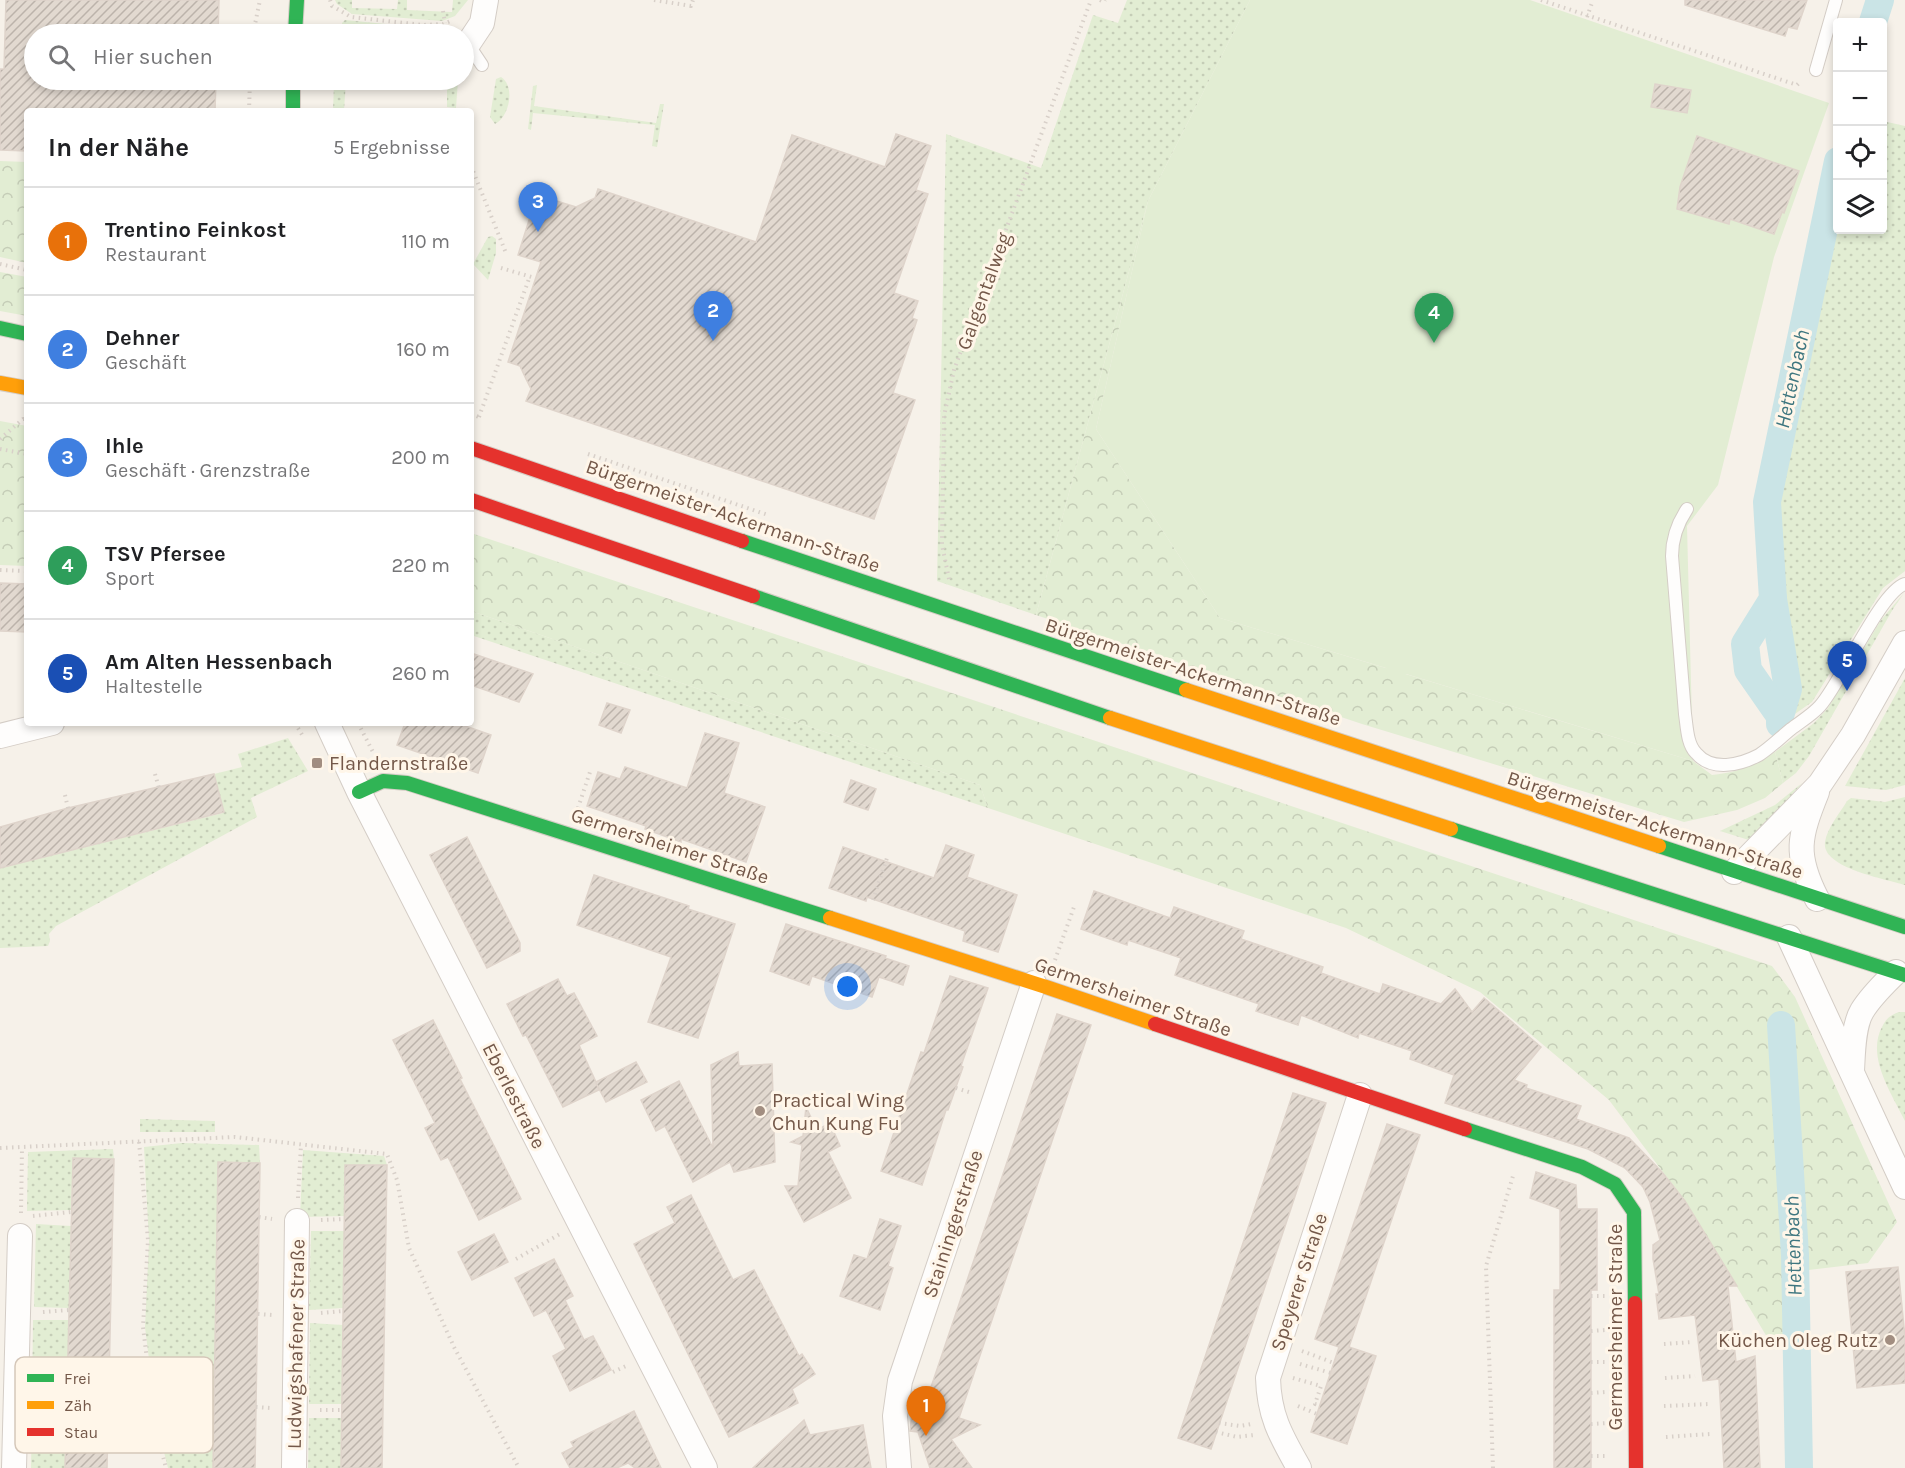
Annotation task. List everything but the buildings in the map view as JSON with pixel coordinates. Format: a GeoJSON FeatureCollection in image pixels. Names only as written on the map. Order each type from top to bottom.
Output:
{"type":"FeatureCollection","features":[{"type":"Feature","properties":{"kind":"main road"},"geometry":{"type":"LineString","coordinates":[[296,24],[297,0]]}},
{"type":"Feature","properties":{"kind":"main road"},"geometry":{"type":"LineString","coordinates":[[293,90],[293,108]]}},
{"type":"Feature","properties":{"kind":"main road"},"geometry":{"type":"LineString","coordinates":[[0,328],[24,333]]}},
{"type":"Feature","properties":{"kind":"main road"},"geometry":{"type":"LineString","coordinates":[[0,383],[24,387]]}},
{"type":"Feature","properties":{"kind":"main road","name":"Bürgermeister-Ackermann-Straße"},"geometry":{"type":"LineString","coordinates":[[474,449],[1057,648],[1905,927]]}},
{"type":"Feature","properties":{"kind":"main road"},"geometry":{"type":"LineString","coordinates":[[474,501],[1140,728],[1900,974]]}},
{"type":"Feature","properties":{"kind":"main road","name":"Germersheimer Straße"},"geometry":{"type":"LineString","coordinates":[[359,792],[383,781],[407,783],[1040,985],[1360,1095],[1582,1167],[1615,1184],[1634,1212],[1636,1468]]}},
{"type":"Feature","properties":{"kind":"street"},"geometry":{"type":"LineString","coordinates":[[474,34],[482,23],[486,0]]}},
{"type":"Feature","properties":{"kind":"street"},"geometry":{"type":"LineString","coordinates":[[1817,899],[1802,867],[1801,841],[1807,816],[1821,784],[1853,735],[1905,643]]}},
{"type":"Feature","properties":{"kind":"street"},"geometry":{"type":"LineString","coordinates":[[0,736],[40,726]]}},
{"type":"Feature","properties":{"kind":"street","name":"Eberlestraße"},"geometry":{"type":"LineString","coordinates":[[328,726],[359,792],[705,1468]]}},
{"type":"Feature","properties":{"kind":"street"},"geometry":{"type":"LineString","coordinates":[[1734,872],[1821,784]]}},
{"type":"Feature","properties":{"kind":"street"},"geometry":{"type":"LineString","coordinates":[[1789,937],[1905,1187]]}},
{"type":"Feature","properties":{"kind":"street"},"geometry":{"type":"LineString","coordinates":[[1852,1073],[1853,1044],[1861,1013],[1878,989],[1900,974]]}},
{"type":"Feature","properties":{"kind":"street","name":"Stainingerstraße"},"geometry":{"type":"LineString","coordinates":[[899,1468],[895,1416],[900,1381],[1040,985]]}},
{"type":"Feature","properties":{"kind":"street","name":"Speyerer Straße"},"geometry":{"type":"LineString","coordinates":[[1299,1468],[1278,1431],[1268,1400],[1268,1378],[1360,1095]]}},
{"type":"Feature","properties":{"kind":"street","name":"Ludwigshafener Straße"},"geometry":{"type":"LineString","coordinates":[[294,1468],[297,1221]]}},
{"type":"Feature","properties":{"kind":"street"},"geometry":{"type":"LineString","coordinates":[[17,1357],[20,1236]]}},
{"type":"Feature","properties":{"kind":"street"},"geometry":{"type":"LineString","coordinates":[[14,1468],[15,1429]]}},
{"type":"Feature","properties":{"kind":"lane"},"geometry":{"type":"LineString","coordinates":[[1816,70],[1836,0]]}},
{"type":"Feature","properties":{"kind":"lane"},"geometry":{"type":"LineString","coordinates":[[474,55],[482,65]]}},
{"type":"Feature","properties":{"kind":"lane"},"geometry":{"type":"LineString","coordinates":[[1688,509],[1675,531],[1672,556],[1688,732],[1695,752],[1706,762],[1721,766],[1742,762],[1760,754],[1820,706],[1884,603],[1900,586],[1905,584]]}},
{"type":"Feature","properties":{"kind":"path"},"geometry":{"type":"LineString","coordinates":[[255,24],[260,0]]}},
{"type":"Feature","properties":{"kind":"path"},"geometry":{"type":"LineString","coordinates":[[330,0],[332,6],[351,17],[414,24]]}},
{"type":"Feature","properties":{"kind":"path"},"geometry":{"type":"LineString","coordinates":[[332,6],[338,0]]}},
{"type":"Feature","properties":{"kind":"path"},"geometry":{"type":"LineString","coordinates":[[654,0],[691,6],[693,0]]}},
{"type":"Feature","properties":{"kind":"path","name":"Galgentalweg"},"geometry":{"type":"LineString","coordinates":[[949,587],[942,545],[944,416],[954,370],[1091,0]]}},
{"type":"Feature","properties":{"kind":"path"},"geometry":{"type":"LineString","coordinates":[[1100,0],[1104,2],[1105,0]]}},
{"type":"Feature","properties":{"kind":"path"},"geometry":{"type":"LineString","coordinates":[[1540,0],[1797,85],[1816,70]]}},
{"type":"Feature","properties":{"kind":"path"},"geometry":{"type":"LineString","coordinates":[[1587,17],[1593,0]]}},
{"type":"Feature","properties":{"kind":"path"},"geometry":{"type":"LineString","coordinates":[[443,11],[445,23]]}},
{"type":"Feature","properties":{"kind":"path"},"geometry":{"type":"LineString","coordinates":[[434,24],[445,23],[457,17]]}},
{"type":"Feature","properties":{"kind":"path"},"geometry":{"type":"LineString","coordinates":[[249,108],[250,90]]}},
{"type":"Feature","properties":{"kind":"path"},"geometry":{"type":"LineString","coordinates":[[474,173],[506,253]]}},
{"type":"Feature","properties":{"kind":"path"},"geometry":{"type":"LineString","coordinates":[[0,264],[24,269]]}},
{"type":"Feature","properties":{"kind":"path"},"geometry":{"type":"LineString","coordinates":[[501,268],[535,278]]}},
{"type":"Feature","properties":{"kind":"path"},"geometry":{"type":"LineString","coordinates":[[479,417],[530,276]]}},
{"type":"Feature","properties":{"kind":"path"},"geometry":{"type":"LineString","coordinates":[[0,439],[24,419]]}},
{"type":"Feature","properties":{"kind":"path"},"geometry":{"type":"LineString","coordinates":[[0,449],[24,453]]}},
{"type":"Feature","properties":{"kind":"path"},"geometry":{"type":"LineString","coordinates":[[0,570],[24,571]]}},
{"type":"Feature","properties":{"kind":"path"},"geometry":{"type":"LineString","coordinates":[[569,834],[591,769]]}},
{"type":"Feature","properties":{"kind":"path"},"geometry":{"type":"LineString","coordinates":[[155,774],[159,788]]}},
{"type":"Feature","properties":{"kind":"path"},"geometry":{"type":"LineString","coordinates":[[65,795],[68,808]]}},
{"type":"Feature","properties":{"kind":"path"},"geometry":{"type":"LineString","coordinates":[[863,929],[887,858]]}},
{"type":"Feature","properties":{"kind":"path"},"geometry":{"type":"LineString","coordinates":[[1040,985],[1074,907]]}},
{"type":"Feature","properties":{"kind":"path"},"geometry":{"type":"LineString","coordinates":[[0,1148],[235,1137],[387,1154],[397,1180],[409,1248],[454,1347],[519,1468]]}},
{"type":"Feature","properties":{"kind":"path"},"geometry":{"type":"LineString","coordinates":[[139,1142],[148,1240],[143,1327],[147,1357]]}},
{"type":"Feature","properties":{"kind":"path"},"geometry":{"type":"LineString","coordinates":[[297,1221],[301,1145]]}},
{"type":"Feature","properties":{"kind":"path"},"geometry":{"type":"LineString","coordinates":[[1493,1468],[1486,1266],[1522,1147]]}},
{"type":"Feature","properties":{"kind":"path"},"geometry":{"type":"LineString","coordinates":[[20,1236],[22,1148]]}},
{"type":"Feature","properties":{"kind":"path"},"geometry":{"type":"LineString","coordinates":[[45,1215],[71,1212]]}},
{"type":"Feature","properties":{"kind":"path"},"geometry":{"type":"LineString","coordinates":[[259,1217],[272,1219]]}},
{"type":"Feature","properties":{"kind":"path"},"geometry":{"type":"LineString","coordinates":[[325,1219],[345,1219]]}},
{"type":"Feature","properties":{"kind":"path"},"geometry":{"type":"LineString","coordinates":[[516,1259],[579,1223]]}},
{"type":"Feature","properties":{"kind":"path"},"geometry":{"type":"LineString","coordinates":[[51,1311],[69,1310]]}},
{"type":"Feature","properties":{"kind":"path"},"geometry":{"type":"LineString","coordinates":[[326,1313],[343,1311]]}},
{"type":"Feature","properties":{"kind":"path"},"geometry":{"type":"LineString","coordinates":[[258,1314],[272,1315]]}},
{"type":"Feature","properties":{"kind":"path"},"geometry":{"type":"LineString","coordinates":[[1275,1358],[1334,1363]]}},
{"type":"Feature","properties":{"kind":"path"},"geometry":{"type":"LineString","coordinates":[[1275,1358],[1331,1373]]}},
{"type":"Feature","properties":{"kind":"path"},"geometry":{"type":"LineString","coordinates":[[1275,1358],[1321,1386],[1315,1404],[1320,1405]]}},
{"type":"Feature","properties":{"kind":"path"},"geometry":{"type":"LineString","coordinates":[[1634,1408],[1708,1404]]}},
{"type":"Feature","properties":{"kind":"path"},"geometry":{"type":"LineString","coordinates":[[1216,1432],[1237,1437],[1278,1431]]}},
{"type":"Feature","properties":{"kind":"path"},"geometry":{"type":"LineString","coordinates":[[1635,1438],[1710,1434]]}},
{"type":"Feature","properties":{"kind":"path"},"geometry":{"type":"LineString","coordinates":[[162,1453],[166,1468]]}},
{"type":"Feature","properties":{"kind":"green space"},"geometry":{"type":"Polygon","coordinates":[[[335,0],[352,0],[352,8],[397,9],[398,0],[407,0],[407,10],[452,12],[453,0],[468,0],[455,16],[442,21],[352,14],[337,4],[335,0]]]}},
{"type":"Feature","properties":{"kind":"green space"},"geometry":{"type":"Polygon","coordinates":[[[1127,0],[1250,0],[1148,201],[1036,615],[937,581],[946,134],[1041,168],[1093,15],[1118,23],[1127,0]]]}},
{"type":"Feature","properties":{"kind":"green space"},"geometry":{"type":"Polygon","coordinates":[[[1250,0],[1530,0],[1829,103],[1774,257],[1718,485],[1687,526],[1693,761],[1406,674],[1387,675],[1386,668],[1220,618],[1096,429],[1148,201],[1250,0]]]}},
{"type":"Feature","properties":{"kind":"green space"},"geometry":{"type":"Polygon","coordinates":[[[345,20],[386,24],[342,24],[345,20]]]}},
{"type":"Feature","properties":{"kind":"green space"},"geometry":{"type":"Polygon","coordinates":[[[501,77],[508,88],[509,102],[504,115],[495,124],[490,117],[496,79],[501,77]]]}},
{"type":"Feature","properties":{"kind":"green space"},"geometry":{"type":"Polygon","coordinates":[[[537,85],[534,106],[656,123],[660,104],[664,104],[657,147],[652,146],[655,125],[533,113],[531,130],[528,129],[533,86],[537,85]]]}},
{"type":"Feature","properties":{"kind":"green space"},"geometry":{"type":"Polygon","coordinates":[[[334,90],[345,90],[344,108],[333,108],[334,90]]]}},
{"type":"Feature","properties":{"kind":"green space"},"geometry":{"type":"Polygon","coordinates":[[[447,90],[457,90],[456,108],[447,107],[447,90]]]}},
{"type":"Feature","properties":{"kind":"green space"},"geometry":{"type":"Polygon","coordinates":[[[1887,122],[1905,126],[1905,571],[1883,588],[1812,702],[1792,716],[1792,679],[1772,503],[1833,217],[1833,234],[1887,234],[1887,122]]]}},
{"type":"Feature","properties":{"kind":"green space"},"geometry":{"type":"Polygon","coordinates":[[[0,161],[24,162],[24,262],[0,257],[0,161]]]}},
{"type":"Feature","properties":{"kind":"green space"},"geometry":{"type":"Polygon","coordinates":[[[1148,201],[1096,429],[1220,618],[1693,761],[1712,775],[1745,768],[1775,752],[1783,783],[1765,798],[1737,810],[1684,822],[1362,724],[1036,615],[1148,201]]]}},
{"type":"Feature","properties":{"kind":"green space"},"geometry":{"type":"Polygon","coordinates":[[[492,236],[496,239],[496,253],[488,280],[474,262],[488,237],[492,236]]]}},
{"type":"Feature","properties":{"kind":"green space"},"geometry":{"type":"Polygon","coordinates":[[[0,272],[24,276],[24,315],[0,311],[0,272]]]}},
{"type":"Feature","properties":{"kind":"green space"},"geometry":{"type":"Polygon","coordinates":[[[0,421],[24,425],[24,566],[0,565],[0,421]]]}},
{"type":"Feature","properties":{"kind":"green space"},"geometry":{"type":"Polygon","coordinates":[[[474,534],[1772,966],[1795,997],[1897,1222],[1868,1263],[1783,1273],[1785,1344],[1770,1342],[1689,1207],[1609,1100],[1480,992],[1346,928],[988,808],[980,785],[474,612],[474,534]]]}},
{"type":"Feature","properties":{"kind":"green space"},"geometry":{"type":"Polygon","coordinates":[[[1904,593],[1809,756],[1796,773],[1783,783],[1775,752],[1814,723],[1828,708],[1881,620],[1904,593]]]}},
{"type":"Feature","properties":{"kind":"green space"},"geometry":{"type":"Polygon","coordinates":[[[474,612],[980,785],[988,808],[474,636],[474,612]]]}},
{"type":"Feature","properties":{"kind":"green space"},"geometry":{"type":"Polygon","coordinates":[[[1905,678],[1905,785],[1886,790],[1845,786],[1905,678]]]}},
{"type":"Feature","properties":{"kind":"green space"},"geometry":{"type":"Polygon","coordinates":[[[288,738],[308,771],[251,798],[257,817],[56,926],[49,934],[48,946],[0,948],[0,868],[223,813],[214,774],[242,767],[238,754],[288,738]]]}},
{"type":"Feature","properties":{"kind":"green space"},"geometry":{"type":"Polygon","coordinates":[[[1802,783],[1752,841],[1720,831],[1775,805],[1802,783]]]}},
{"type":"Feature","properties":{"kind":"green space"},"geometry":{"type":"Polygon","coordinates":[[[1905,797],[1905,885],[1856,871],[1833,859],[1827,851],[1825,842],[1828,831],[1847,801],[1851,798],[1885,802],[1905,797]]]}},
{"type":"Feature","properties":{"kind":"green space"},"geometry":{"type":"Polygon","coordinates":[[[1905,1012],[1905,1121],[1883,1075],[1877,1051],[1878,1039],[1884,1024],[1891,1016],[1905,1012]]]}},
{"type":"Feature","properties":{"kind":"green space"},"geometry":{"type":"Polygon","coordinates":[[[140,1119],[215,1121],[215,1132],[140,1132],[140,1119]]]}},
{"type":"Feature","properties":{"kind":"green space"},"geometry":{"type":"Polygon","coordinates":[[[182,1143],[259,1145],[260,1163],[219,1162],[213,1468],[168,1468],[164,1453],[213,1453],[213,1357],[149,1357],[145,1327],[149,1241],[144,1147],[182,1143]]]}},
{"type":"Feature","properties":{"kind":"green space"},"geometry":{"type":"Polygon","coordinates":[[[113,1149],[114,1159],[73,1158],[71,1210],[27,1211],[28,1152],[113,1149]]]}},
{"type":"Feature","properties":{"kind":"green space"},"geometry":{"type":"Polygon","coordinates":[[[303,1150],[384,1156],[387,1165],[345,1216],[300,1217],[303,1150]]]}},
{"type":"Feature","properties":{"kind":"green space"},"geometry":{"type":"Polygon","coordinates":[[[36,1224],[71,1226],[69,1308],[34,1307],[36,1224]]]}},
{"type":"Feature","properties":{"kind":"green space"},"geometry":{"type":"Polygon","coordinates":[[[311,1231],[345,1231],[343,1308],[309,1310],[311,1231]]]}},
{"type":"Feature","properties":{"kind":"green space"},"geometry":{"type":"Polygon","coordinates":[[[33,1320],[69,1320],[68,1357],[33,1357],[33,1320]]]}},
{"type":"Feature","properties":{"kind":"green space"},"geometry":{"type":"Polygon","coordinates":[[[310,1323],[343,1325],[342,1404],[309,1404],[310,1323]]]}},
{"type":"Feature","properties":{"kind":"green space"},"geometry":{"type":"Polygon","coordinates":[[[309,1418],[342,1418],[341,1468],[308,1468],[309,1418]]]}},
{"type":"Feature","properties":{"kind":"green space"},"geometry":{"type":"Polygon","coordinates":[[[31,1453],[66,1453],[65,1468],[31,1468],[31,1453]]]}},
{"type":"Feature","properties":{"kind":"waterway","name":"Hettenbach"},"geometry":{"type":"LineString","coordinates":[[1874,18],[1880,0]]}},
{"type":"Feature","properties":{"kind":"waterway","name":"Hettenbach"},"geometry":{"type":"LineString","coordinates":[[1780,716],[1748,670],[1745,644],[1773,599],[1767,502],[1834,180]]}},
{"type":"Feature","properties":{"kind":"waterway","name":"Hettenbach"},"geometry":{"type":"LineString","coordinates":[[1773,599],[1788,689],[1780,724]]}},
{"type":"Feature","properties":{"kind":"waterway","name":"Hettenbach"},"geometry":{"type":"LineString","coordinates":[[1781,1025],[1795,1255],[1799,1468]]}},
{"type":"Feature","properties":{"kind":"traffic: fast"},"geometry":{"type":"LineString","coordinates":[[296,24],[297,0]]}},
{"type":"Feature","properties":{"kind":"traffic: fast"},"geometry":{"type":"LineString","coordinates":[[293,90],[293,108]]}},
{"type":"Feature","properties":{"kind":"traffic: fast"},"geometry":{"type":"LineString","coordinates":[[0,328],[24,333]]}},
{"type":"Feature","properties":{"kind":"traffic: fast"},"geometry":{"type":"LineString","coordinates":[[742,541],[1186,690]]}},
{"type":"Feature","properties":{"kind":"traffic: fast"},"geometry":{"type":"LineString","coordinates":[[753,596],[1110,718]]}},
{"type":"Feature","properties":{"kind":"traffic: fast"},"geometry":{"type":"LineString","coordinates":[[359,792],[383,781],[407,783],[830,918]]}},
{"type":"Feature","properties":{"kind":"traffic: fast"},"geometry":{"type":"LineString","coordinates":[[1451,829],[1905,975]]}},
{"type":"Feature","properties":{"kind":"traffic: fast"},"geometry":{"type":"LineString","coordinates":[[1659,846],[1905,927]]}},
{"type":"Feature","properties":{"kind":"traffic: fast"},"geometry":{"type":"LineString","coordinates":[[1465,1129],[1582,1167],[1615,1184],[1634,1212],[1635,1303]]}},
{"type":"Feature","properties":{"kind":"traffic: slow"},"geometry":{"type":"LineString","coordinates":[[0,383],[24,387]]}},
{"type":"Feature","properties":{"kind":"traffic: slow"},"geometry":{"type":"LineString","coordinates":[[1186,690],[1659,846]]}},
{"type":"Feature","properties":{"kind":"traffic: slow"},"geometry":{"type":"LineString","coordinates":[[1110,718],[1451,829]]}},
{"type":"Feature","properties":{"kind":"traffic: slow"},"geometry":{"type":"LineString","coordinates":[[830,918],[1155,1024]]}},
{"type":"Feature","properties":{"kind":"traffic: jam"},"geometry":{"type":"LineString","coordinates":[[474,449],[742,541]]}},
{"type":"Feature","properties":{"kind":"traffic: jam"},"geometry":{"type":"LineString","coordinates":[[474,501],[753,596]]}},
{"type":"Feature","properties":{"kind":"traffic: jam"},"geometry":{"type":"LineString","coordinates":[[1155,1024],[1465,1129]]}},
{"type":"Feature","properties":{"kind":"traffic: jam"},"geometry":{"type":"LineString","coordinates":[[1635,1303],[1636,1468]]}},
{"type":"Feature","properties":{"kind":"place","name":"Ihle"},"geometry":{"type":"Point","coordinates":[538,232]}},
{"type":"Feature","properties":{"kind":"place","name":"Dehner"},"geometry":{"type":"Point","coordinates":[713,341]}},
{"type":"Feature","properties":{"kind":"place","name":"TSV Pfersee"},"geometry":{"type":"Point","coordinates":[1434,343]}},
{"type":"Feature","properties":{"kind":"place","name":"Am Alten Hessenbach"},"geometry":{"type":"Point","coordinates":[1847,691]}},
{"type":"Feature","properties":{"kind":"place","name":"Flandernstraße"},"geometry":{"type":"Point","coordinates":[317,763]}},
{"type":"Feature","properties":{"kind":"place","name":"Practical Wing Chun Kung Fu"},"geometry":{"type":"Point","coordinates":[760,1111]}},
{"type":"Feature","properties":{"kind":"place","name":"Küchen Oleg Rutz"},"geometry":{"type":"Point","coordinates":[1890,1340]}},
{"type":"Feature","properties":{"kind":"place","name":"Trentino Feinkost"},"geometry":{"type":"Point","coordinates":[926,1436]}}]}
